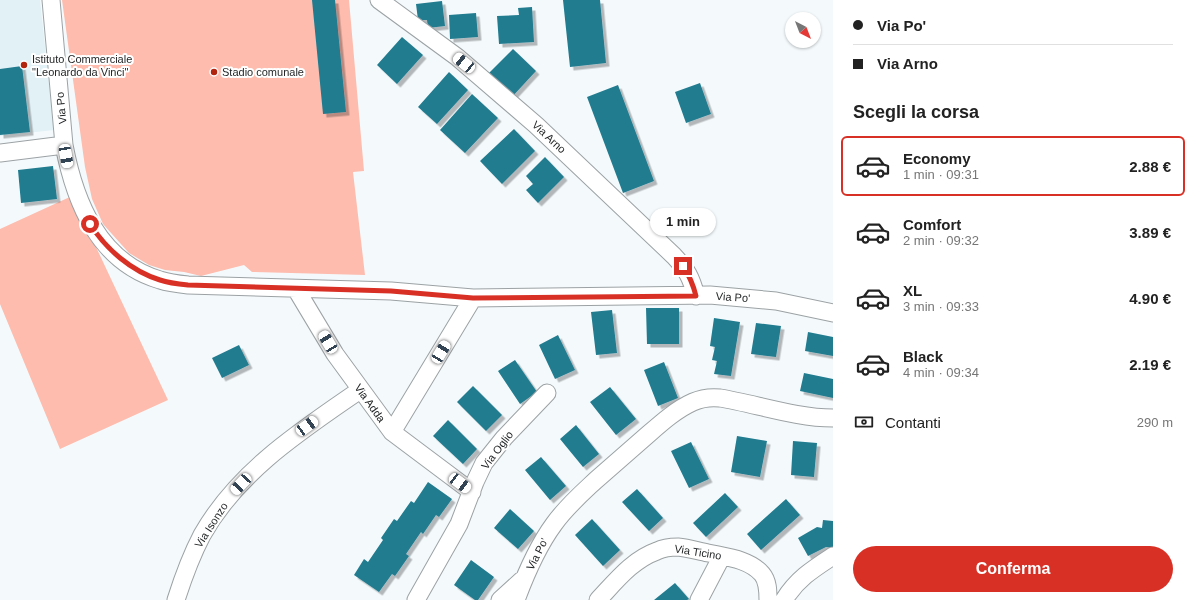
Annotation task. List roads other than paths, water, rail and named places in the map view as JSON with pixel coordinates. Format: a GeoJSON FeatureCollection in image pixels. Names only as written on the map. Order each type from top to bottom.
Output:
{"type":"FeatureCollection","features":[{"type":"Feature","properties":{"kind":"street","name":"Via Po"},"geometry":{"type":"LineString","coordinates":[[51,0],[64,145]]}},
{"type":"Feature","properties":{"kind":"street","name":"Via Arno"},"geometry":{"type":"LineString","coordinates":[[379,0],[453,54],[536,125],[674,256],[688,274],[693,284],[696,296]]}},
{"type":"Feature","properties":{"kind":"street"},"geometry":{"type":"LineString","coordinates":[[0,153],[64,145]]}},
{"type":"Feature","properties":{"kind":"street","name":"Via Po'"},"geometry":{"type":"LineString","coordinates":[[64,145],[72,182],[86,216],[94,230],[109,248],[125,262],[159,280],[188,285],[391,291],[473,298],[710,295],[776,301],[833,313]]}},
{"type":"Feature","properties":{"kind":"street","name":"Via Adda"},"geometry":{"type":"LineString","coordinates":[[296,289],[335,354],[392,432],[472,492]]}},
{"type":"Feature","properties":{"kind":"street"},"geometry":{"type":"LineString","coordinates":[[392,432],[473,298]]}},
{"type":"Feature","properties":{"kind":"street","name":"Via Isonzo"},"geometry":{"type":"LineString","coordinates":[[176,600],[187,567],[201,538],[232,493],[285,443],[360,390]]}},
{"type":"Feature","properties":{"kind":"street","name":"Via Oglio"},"geometry":{"type":"LineString","coordinates":[[416,600],[453,535],[480,472],[490,454],[547,393]]}},
{"type":"Feature","properties":{"kind":"street","name":"Via Po'"},"geometry":{"type":"LineString","coordinates":[[516,600],[524,578],[544,539],[554,523],[570,504],[639,442],[672,415],[691,403],[709,398],[720,398],[810,416],[833,418]]}},
{"type":"Feature","properties":{"kind":"street","name":"Via Ticino"},"geometry":{"type":"LineString","coordinates":[[598,600],[623,573],[636,562],[657,551],[670,548],[682,548],[740,560],[757,569],[765,579],[768,600]]}},
{"type":"Feature","properties":{"kind":"street"},"geometry":{"type":"LineString","coordinates":[[699,600],[722,556]]}},
{"type":"Feature","properties":{"kind":"street"},"geometry":{"type":"LineString","coordinates":[[784,600],[794,586],[803,577],[833,556]]}},
{"type":"Feature","properties":{"kind":"street"},"geometry":{"type":"LineString","coordinates":[[500,600],[524,578]]}},
{"type":"Feature","properties":{"kind":"place","name":"Istituto Commerciale \"Leonardo da Vinci\""},"geometry":{"type":"Point","coordinates":[24,65]}},
{"type":"Feature","properties":{"kind":"place","name":"Stadio comunale"},"geometry":{"type":"Point","coordinates":[214,72]}}]}
